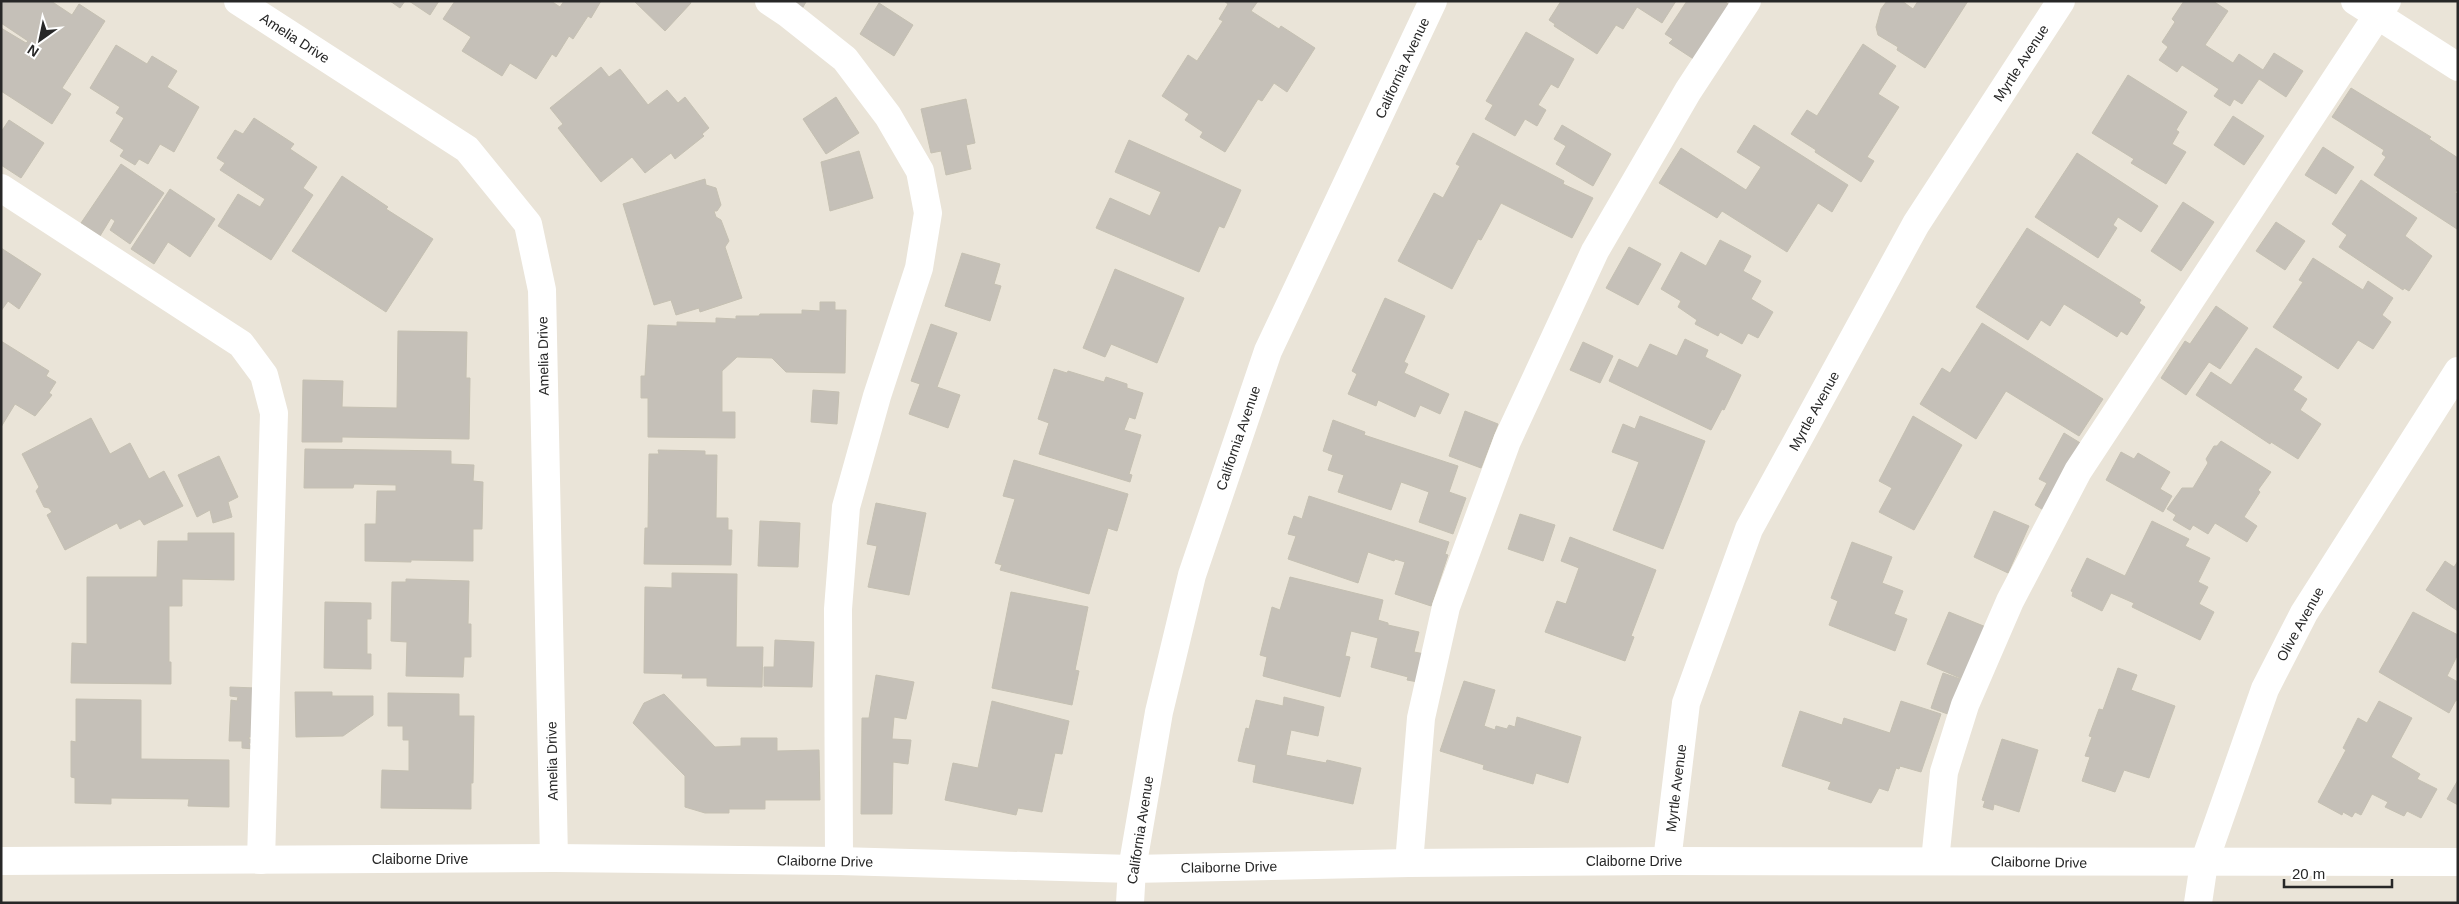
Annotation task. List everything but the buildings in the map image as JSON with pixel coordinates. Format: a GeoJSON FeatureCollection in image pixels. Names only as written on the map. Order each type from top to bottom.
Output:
{"type":"FeatureCollection","features":[{"type":"Feature","properties":{"kind":"street","name":"Amelia Drive"},"geometry":{"type":"LineString","coordinates":[[238,1],[467,149],[528,224],[542,290],[554,858]]}},
{"type":"Feature","properties":{"kind":"street"},"geometry":{"type":"LineString","coordinates":[[770,1],[844,59],[888,116],[920,171],[928,213],[919,268],[876,396],[846,507],[838,609],[838,861]]}},
{"type":"Feature","properties":{"kind":"street","name":"California Avenue"},"geometry":{"type":"LineString","coordinates":[[1130,903],[1132,869],[1159,712],[1192,575],[1268,352],[1433,1]]}},
{"type":"Feature","properties":{"kind":"street"},"geometry":{"type":"LineString","coordinates":[[1409,863],[1421,718],[1446,607],[1507,441],[1596,251],[1688,90],[1747,1]]}},
{"type":"Feature","properties":{"kind":"street","name":"Myrtle Avenue"},"geometry":{"type":"LineString","coordinates":[[1667,861],[1686,703],[1749,528],[1916,224],[2061,1]]}},
{"type":"Feature","properties":{"kind":"street"},"geometry":{"type":"LineString","coordinates":[[1935,861],[1944,772],[1965,705],[2010,601],[2078,471],[2373,6],[2458,67]]}},
{"type":"Feature","properties":{"kind":"street"},"geometry":{"type":"LineString","coordinates":[[1,188],[241,344],[264,374],[274,412],[261,860]]}},
{"type":"Feature","properties":{"kind":"street","name":"Olive Avenue"},"geometry":{"type":"LineString","coordinates":[[2198,903],[2204,863],[2265,689],[2304,613],[2458,371]]}},
{"type":"Feature","properties":{"kind":"street","name":"Claiborne Drive"},"geometry":{"type":"LineString","coordinates":[[1,861],[554,858],[838,861],[1132,869],[1409,863],[1667,861],[2458,862]]}}]}
